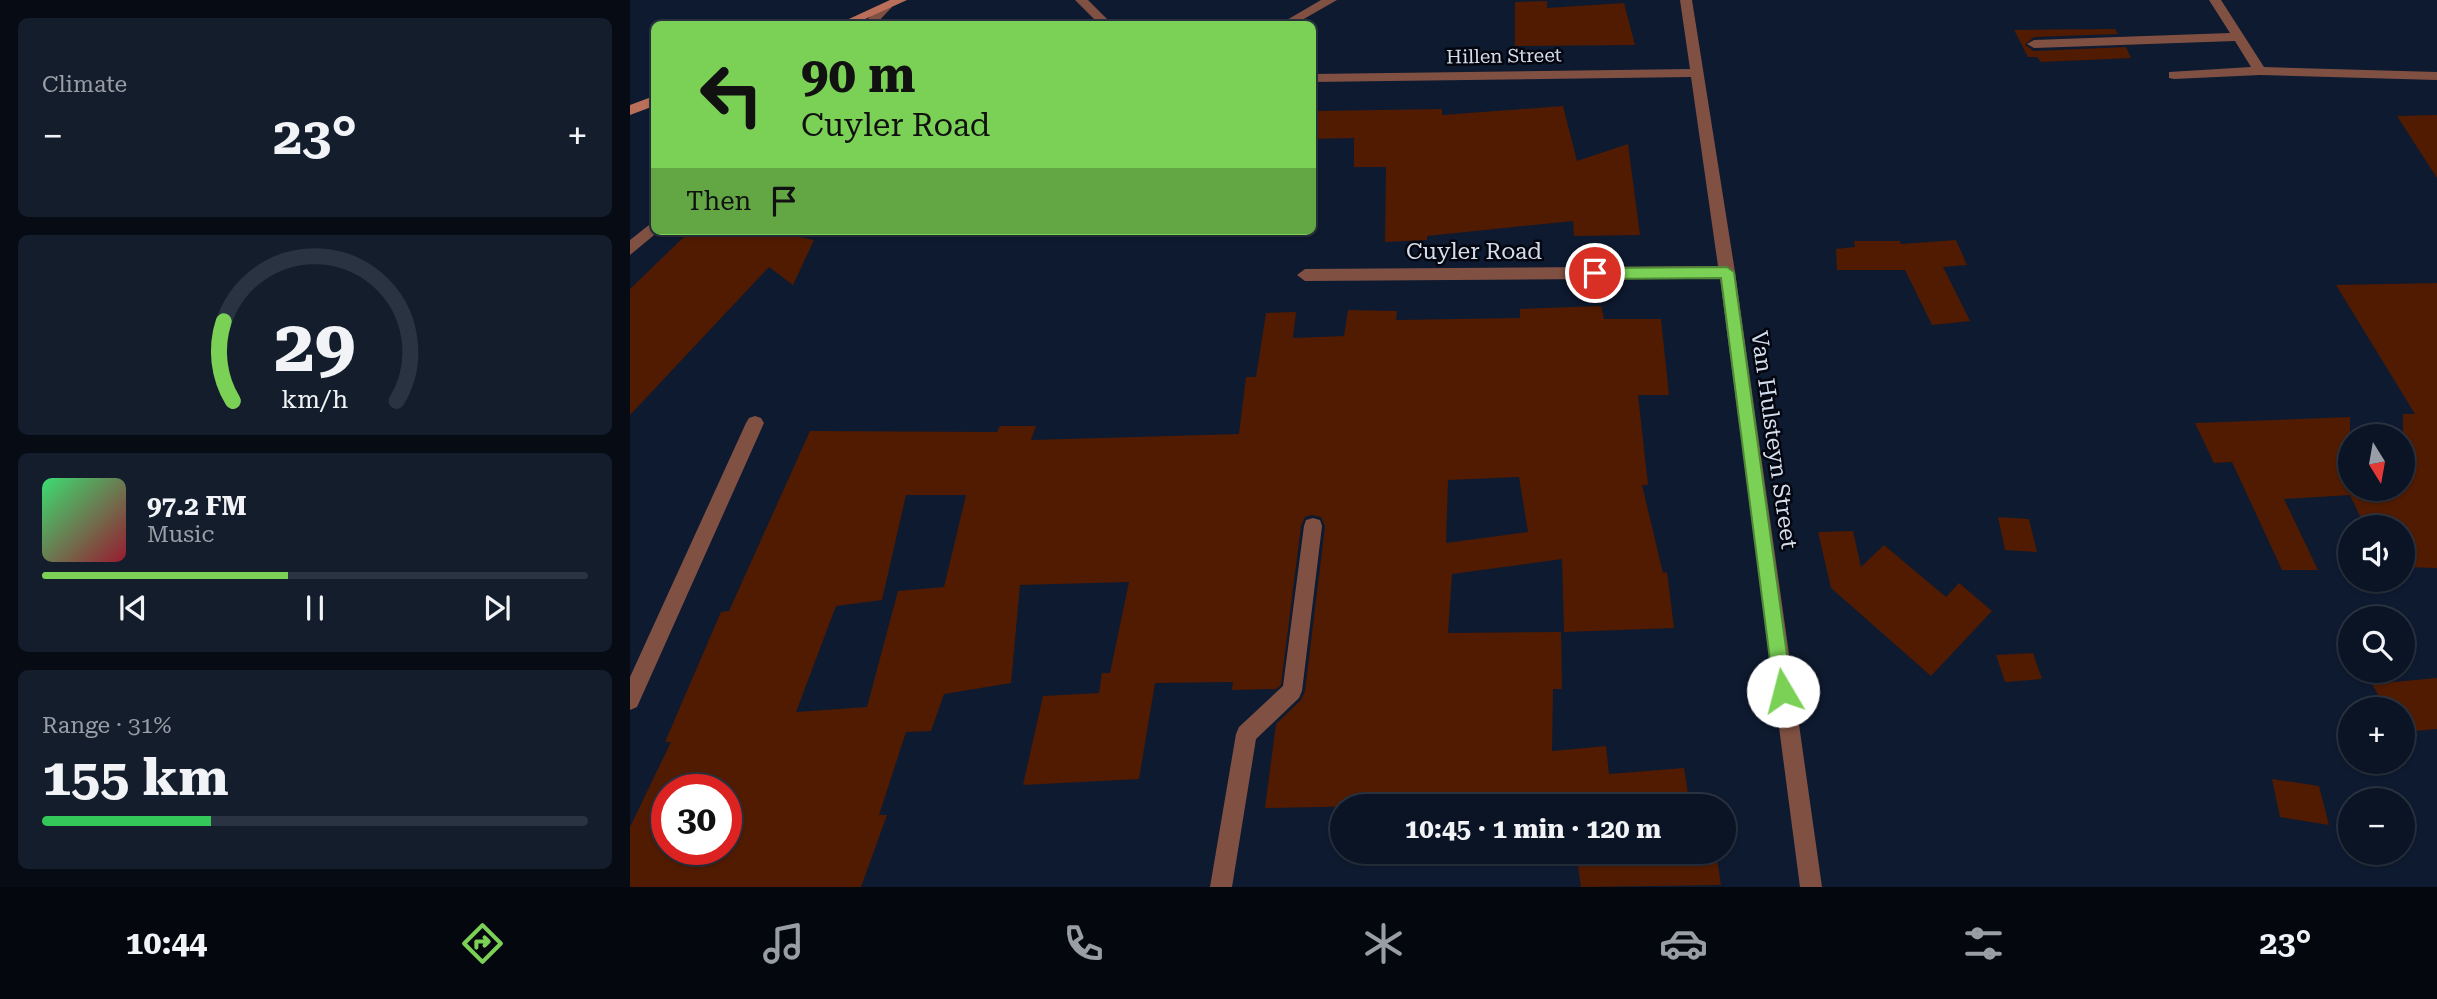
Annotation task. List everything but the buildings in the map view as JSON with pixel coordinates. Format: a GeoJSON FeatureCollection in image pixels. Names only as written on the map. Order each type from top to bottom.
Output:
{"type":"FeatureCollection","features":[{"type":"Feature","properties":{"kind":"main road"},"geometry":{"type":"LineString","coordinates":[[851,21],[901,0]]}},
{"type":"Feature","properties":{"kind":"main road"},"geometry":{"type":"LineString","coordinates":[[630,110],[651,102]]}},
{"type":"Feature","properties":{"kind":"street"},"geometry":{"type":"LineString","coordinates":[[1081,0],[1104,21]]}},
{"type":"Feature","properties":{"kind":"street"},"geometry":{"type":"LineString","coordinates":[[1292,21],[1331,0]]}},
{"type":"Feature","properties":{"kind":"street","name":"Van Hulsteyn Street"},"geometry":{"type":"LineString","coordinates":[[1686,0],[1727,272],[1811,887]]}},
{"type":"Feature","properties":{"kind":"street"},"geometry":{"type":"LineString","coordinates":[[2215,0],[2260,71]]}},
{"type":"Feature","properties":{"kind":"street"},"geometry":{"type":"LineString","coordinates":[[872,21],[886,6]]}},
{"type":"Feature","properties":{"kind":"street"},"geometry":{"type":"LineString","coordinates":[[2034,44],[2237,37]]}},
{"type":"Feature","properties":{"kind":"street"},"geometry":{"type":"LineString","coordinates":[[2174,75],[2260,71],[2437,76]]}},
{"type":"Feature","properties":{"kind":"street","name":"Hillen Street"},"geometry":{"type":"LineString","coordinates":[[1316,78],[1696,73]]}},
{"type":"Feature","properties":{"kind":"street"},"geometry":{"type":"LineString","coordinates":[[630,249],[651,230]]}},
{"type":"Feature","properties":{"kind":"street","name":"Cuyler Road"},"geometry":{"type":"LineString","coordinates":[[1305,275],[1727,272]]}},
{"type":"Feature","properties":{"kind":"street"},"geometry":{"type":"LineString","coordinates":[[630,701],[755,423]]}},
{"type":"Feature","properties":{"kind":"street"},"geometry":{"type":"LineString","coordinates":[[1221,887],[1246,734],[1292,691],[1313,526]]}},
{"type":"Feature","properties":{"kind":"route"},"geometry":{"type":"LineString","coordinates":[[1595,273],[1727,272],[1783,691]]}}]}
